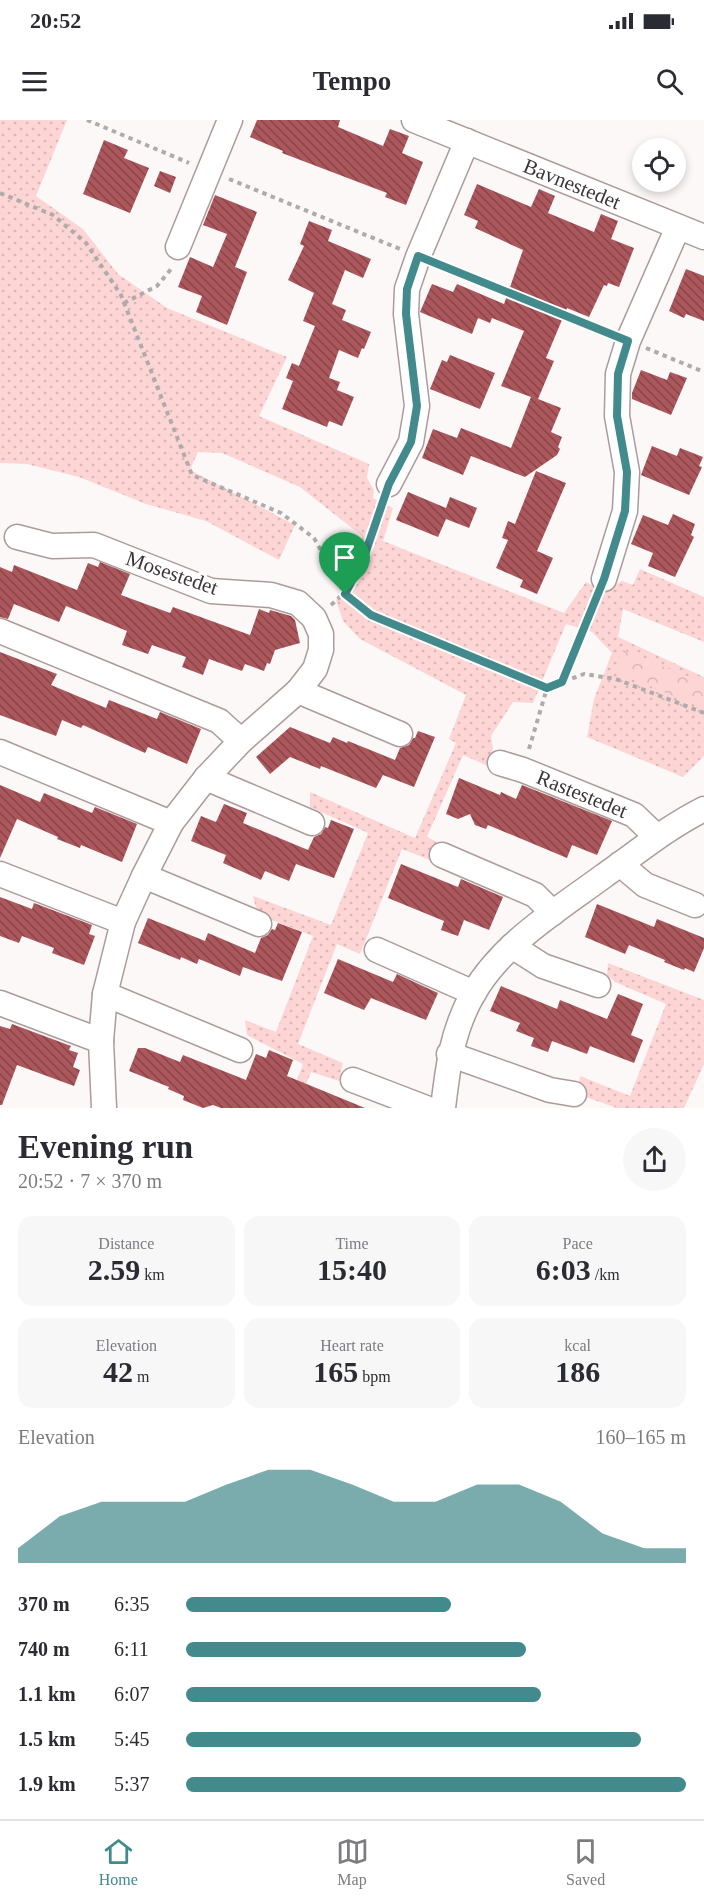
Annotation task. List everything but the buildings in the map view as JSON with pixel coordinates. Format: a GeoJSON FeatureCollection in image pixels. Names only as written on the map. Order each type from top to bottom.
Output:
{"type":"FeatureCollection","features":[{"type":"Feature","properties":{"kind":"street"},"geometry":{"type":"LineString","coordinates":[[178,247],[230,120]]}},
{"type":"Feature","properties":{"kind":"street","name":"Bavnestedet"},"geometry":{"type":"LineString","coordinates":[[414,120],[704,237]]}},
{"type":"Feature","properties":{"kind":"street"},"geometry":{"type":"LineString","coordinates":[[389,484],[411,442],[417,406],[406,314],[407,289],[418,256],[467,141]]}},
{"type":"Feature","properties":{"kind":"street"},"geometry":{"type":"LineString","coordinates":[[604,579],[625,511],[627,472],[617,416],[618,374],[628,341],[678,226]]}},
{"type":"Feature","properties":{"kind":"street","name":"Mosestedet"},"geometry":{"type":"LineString","coordinates":[[17,537],[52,546],[94,545],[211,591],[271,595],[298,603],[314,618],[321,634],[321,650],[315,669],[298,691],[241,741],[206,778],[171,823],[144,876],[123,922],[105,994],[101,1041],[104,1108]]}},
{"type":"Feature","properties":{"kind":"street"},"geometry":{"type":"LineString","coordinates":[[0,631],[219,721],[241,741]]}},
{"type":"Feature","properties":{"kind":"street"},"geometry":{"type":"LineString","coordinates":[[298,691],[400,734]]}},
{"type":"Feature","properties":{"kind":"street"},"geometry":{"type":"LineString","coordinates":[[0,752],[171,823]]}},
{"type":"Feature","properties":{"kind":"street","name":"Rastestedet"},"geometry":{"type":"LineString","coordinates":[[500,763],[634,815],[656,836]]}},
{"type":"Feature","properties":{"kind":"street"},"geometry":{"type":"LineString","coordinates":[[206,778],[312,823]]}},
{"type":"Feature","properties":{"kind":"street","name":"Rastestedet"},"geometry":{"type":"LineString","coordinates":[[443,1108],[449,1054],[459,1023],[474,993],[492,968],[512,946],[553,913],[656,836],[704,809]]}},
{"type":"Feature","properties":{"kind":"street"},"geometry":{"type":"LineString","coordinates":[[442,855],[535,895],[553,913]]}},
{"type":"Feature","properties":{"kind":"street"},"geometry":{"type":"LineString","coordinates":[[620,864],[645,885],[695,905]]}},
{"type":"Feature","properties":{"kind":"street"},"geometry":{"type":"LineString","coordinates":[[0,874],[123,922]]}},
{"type":"Feature","properties":{"kind":"street"},"geometry":{"type":"LineString","coordinates":[[144,876],[259,924]]}},
{"type":"Feature","properties":{"kind":"street"},"geometry":{"type":"LineString","coordinates":[[512,946],[543,966],[598,985]]}},
{"type":"Feature","properties":{"kind":"street"},"geometry":{"type":"LineString","coordinates":[[377,950],[474,993]]}},
{"type":"Feature","properties":{"kind":"street"},"geometry":{"type":"LineString","coordinates":[[105,994],[240,1050]]}},
{"type":"Feature","properties":{"kind":"street"},"geometry":{"type":"LineString","coordinates":[[0,1003],[101,1041]]}},
{"type":"Feature","properties":{"kind":"street"},"geometry":{"type":"LineString","coordinates":[[449,1054],[550,1090],[574,1094]]}},
{"type":"Feature","properties":{"kind":"street"},"geometry":{"type":"LineString","coordinates":[[353,1080],[426,1108]]}},
{"type":"Feature","properties":{"kind":"path"},"geometry":{"type":"LineString","coordinates":[[87,120],[704,372]]}},
{"type":"Feature","properties":{"kind":"path"},"geometry":{"type":"LineString","coordinates":[[0,193],[53,215],[86,243],[124,303],[192,474],[281,513],[314,538],[345,594],[371,615],[547,688],[584,674],[616,679],[704,713]]}},
{"type":"Feature","properties":{"kind":"path"},"geometry":{"type":"LineString","coordinates":[[124,303],[157,286],[172,270],[178,247]]}},
{"type":"Feature","properties":{"kind":"path"},"geometry":{"type":"LineString","coordinates":[[345,594],[363,560],[389,484]]}},
{"type":"Feature","properties":{"kind":"path"},"geometry":{"type":"LineString","coordinates":[[562,682],[604,579]]}},
{"type":"Feature","properties":{"kind":"path"},"geometry":{"type":"LineString","coordinates":[[523,770],[547,688]]}},
{"type":"Feature","properties":{"kind":"green space"},"geometry":{"type":"Polygon","coordinates":[[[0,120],[67,120],[36,196],[83,229],[118,274],[167,308],[287,357],[259,416],[369,464],[367,478],[374,490],[373,498],[393,508],[383,541],[564,613],[586,582],[604,591],[622,581],[633,585],[640,569],[704,597],[704,642],[623,609],[618,637],[704,677],[704,756],[683,777],[587,737],[594,699],[612,653],[592,632],[566,624],[533,703],[513,702],[491,736],[493,749],[488,766],[463,755],[427,837],[437,842],[430,860],[402,849],[360,954],[337,944],[298,1044],[343,1063],[339,1081],[311,1072],[296,1108],[286,1108],[303,1064],[247,1035],[245,1020],[276,1032],[313,936],[262,916],[256,908],[253,896],[331,925],[368,833],[310,807],[310,792],[415,838],[456,743],[449,739],[466,695],[360,639],[343,621],[336,600],[357,569],[362,536],[300,487],[222,453],[198,452],[190,470],[295,525],[279,560],[206,521],[146,504],[79,477],[27,464],[0,463],[0,120]]]}},
{"type":"Feature","properties":{"kind":"green space"},"geometry":{"type":"Polygon","coordinates":[[[623,650],[704,683],[704,709],[614,671],[623,650]]]}},
{"type":"Feature","properties":{"kind":"green space"},"geometry":{"type":"Polygon","coordinates":[[[608,963],[704,1000],[704,1064],[684,1108],[617,1108],[583,1096],[579,1085],[580,1076],[630,1096],[666,1004],[615,982],[607,975],[608,963]]]}},
{"type":"Feature","properties":{"kind":"route"},"geometry":{"type":"LineString","coordinates":[[418,256],[628,341],[618,374],[617,416],[627,472],[625,511],[604,579],[562,682],[547,688],[371,615],[345,594],[363,560],[389,484],[411,442],[417,406],[406,314],[407,289],[418,256]]}}]}
